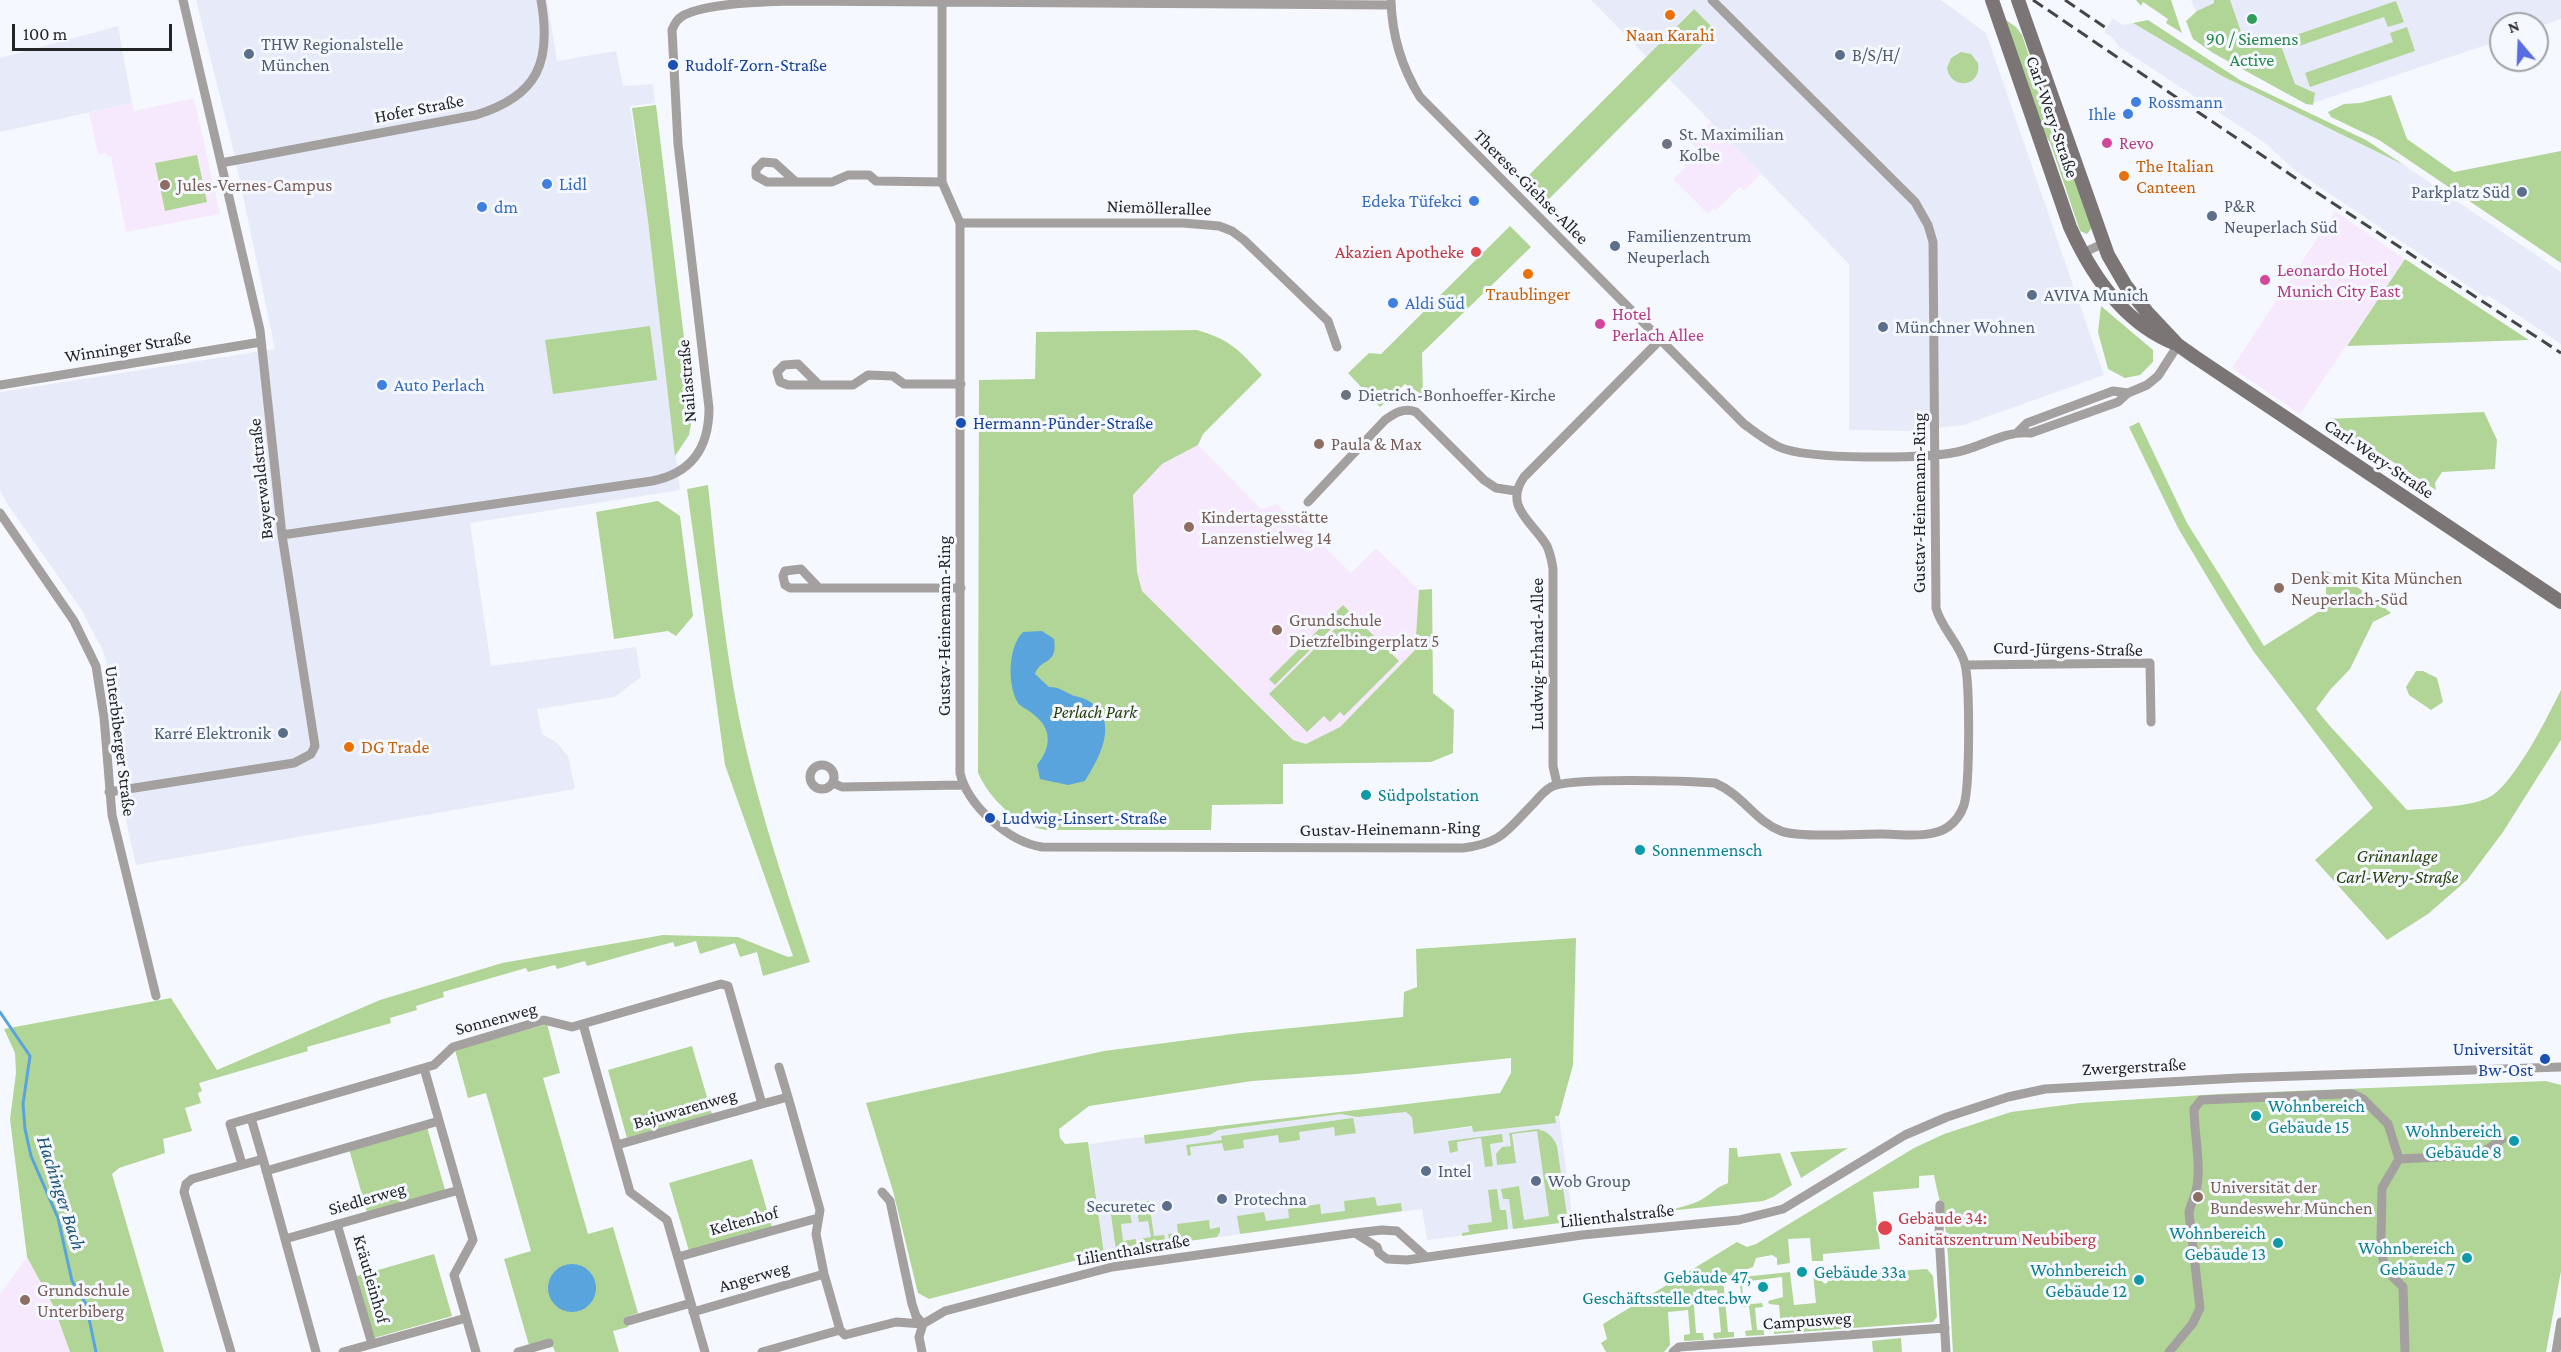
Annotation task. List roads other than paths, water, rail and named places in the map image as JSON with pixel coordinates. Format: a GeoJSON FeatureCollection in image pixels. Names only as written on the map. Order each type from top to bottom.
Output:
{"type":"FeatureCollection","features":[{"type":"Feature","properties":{"kind":"main road","name":"Carl-Wery-Straße"},"geometry":{"type":"LineString","coordinates":[[1992,0],[2070,227],[2093,271],[2120,306],[2158,337],[2178,345],[2561,602]]}},
{"type":"Feature","properties":{"kind":"main road","name":"Carl-Wery-Straße"},"geometry":{"type":"LineString","coordinates":[[2018,0],[2102,244],[2112,264],[2135,298],[2178,345]]}},
{"type":"Feature","properties":{"kind":"street","name":"Bayerwaldstraße"},"geometry":{"type":"LineString","coordinates":[[109,792],[294,763],[311,754],[315,746],[282,535],[261,342],[183,0]]}},
{"type":"Feature","properties":{"kind":"street","name":"Hofer Straße"},"geometry":{"type":"LineString","coordinates":[[221,163],[476,115],[494,109],[524,91],[536,73],[545,47],[546,30],[541,0]]}},
{"type":"Feature","properties":{"kind":"street","name":"Gustav-Heinemann-Ring"},"geometry":{"type":"LineString","coordinates":[[942,2],[942,182],[960,223],[960,773],[963,785],[970,796],[1004,831],[1018,841],[1042,847],[1391,849],[1485,845],[1499,838],[1544,792],[1557,784],[1605,781],[1715,783],[1731,789],[1766,823],[1782,831],[1803,834],[1915,834],[1947,828],[1959,816],[1964,805],[1967,787],[1968,700],[1965,665],[1942,625],[1936,608],[1933,242],[1928,225],[1915,202],[1712,0]]}},
{"type":"Feature","properties":{"kind":"street","name":"Nailastraße"},"geometry":{"type":"LineString","coordinates":[[282,535],[652,481],[674,475],[688,465],[698,454],[707,437],[710,408],[678,144],[671,39],[676,21],[683,16],[708,9],[760,2],[942,2]]}},
{"type":"Feature","properties":{"kind":"street"},"geometry":{"type":"LineString","coordinates":[[942,2],[1391,2]]}},
{"type":"Feature","properties":{"kind":"street","name":"Therese-Giehse-Allee"},"geometry":{"type":"LineString","coordinates":[[1391,2],[1401,58],[1420,97],[1744,424],[1780,447],[1812,454],[1935,455],[1958,452],[2018,432],[2031,433],[2118,402],[2128,393],[2147,385],[2158,376],[2178,345]]}},
{"type":"Feature","properties":{"kind":"street"},"geometry":{"type":"LineString","coordinates":[[796,182],[832,182],[848,175],[869,175],[876,181],[942,182]]}},
{"type":"Feature","properties":{"kind":"street","name":"Niemöllerallee"},"geometry":{"type":"LineString","coordinates":[[960,223],[1158,222],[1219,226],[1232,231],[1244,240],[1328,321],[1337,347]]}},
{"type":"Feature","properties":{"kind":"street"},"geometry":{"type":"LineString","coordinates":[[2083,253],[2102,244]]}},
{"type":"Feature","properties":{"kind":"street"},"geometry":{"type":"LineString","coordinates":[[1308,502],[1385,420],[1403,411],[1416,412],[1484,480],[1496,488],[1516,491],[1524,477],[1660,340]]}},
{"type":"Feature","properties":{"kind":"street","name":"Winninger Straße"},"geometry":{"type":"LineString","coordinates":[[0,385],[261,342]]}},
{"type":"Feature","properties":{"kind":"street"},"geometry":{"type":"LineString","coordinates":[[819,385],[853,385],[868,375],[892,376],[904,384],[961,384]]}},
{"type":"Feature","properties":{"kind":"street","name":"Ludwig-Erhard-Allee"},"geometry":{"type":"LineString","coordinates":[[1516,491],[1517,502],[1523,515],[1547,547],[1553,569],[1553,766],[1557,784]]}},
{"type":"Feature","properties":{"kind":"street","name":"Unterbiberger Straße"},"geometry":{"type":"LineString","coordinates":[[0,513],[74,621],[91,652],[99,681],[104,717],[109,792],[116,835],[156,996]]}},
{"type":"Feature","properties":{"kind":"street"},"geometry":{"type":"LineString","coordinates":[[819,588],[961,588]]}},
{"type":"Feature","properties":{"kind":"street","name":"Curd-Jürgens-Straße"},"geometry":{"type":"LineString","coordinates":[[1965,665],[2150,663],[2151,722]]}},
{"type":"Feature","properties":{"kind":"street"},"geometry":{"type":"LineString","coordinates":[[833,783],[843,787],[963,785]]}},
{"type":"Feature","properties":{"kind":"street","name":"Sonnenweg"},"geometry":{"type":"LineString","coordinates":[[242,1164],[230,1124],[434,1065],[453,1047],[543,1020],[572,1027],[721,984],[728,986],[762,1104]]}},
{"type":"Feature","properties":{"kind":"street","name":"Bajuwarenweg"},"geometry":{"type":"LineString","coordinates":[[583,1024],[630,1192],[667,1220],[678,1257]]}},
{"type":"Feature","properties":{"kind":"street"},"geometry":{"type":"LineString","coordinates":[[779,1067],[820,1210],[816,1234],[824,1274],[842,1333]]}},
{"type":"Feature","properties":{"kind":"street","name":"Zwergerstraße"},"geometry":{"type":"LineString","coordinates":[[1739,1221],[1783,1209],[1905,1135],[1978,1106],[2045,1089],[2238,1078],[2561,1067]]}},
{"type":"Feature","properties":{"kind":"street"},"geometry":{"type":"LineString","coordinates":[[424,1068],[473,1240],[454,1275],[476,1352]]}},
{"type":"Feature","properties":{"kind":"street"},"geometry":{"type":"LineString","coordinates":[[2169,1352],[2193,1323],[2200,1308],[2189,1213],[2190,1203],[2196,1190],[2195,1104],[2201,1100],[2353,1094],[2362,1099],[2391,1127],[2399,1159],[2382,1188],[2380,1239],[2384,1268],[2403,1287],[2405,1352]]}},
{"type":"Feature","properties":{"kind":"street","name":"Bajuwarenweg"},"geometry":{"type":"LineString","coordinates":[[617,1145],[788,1097]]}},
{"type":"Feature","properties":{"kind":"street"},"geometry":{"type":"LineString","coordinates":[[251,1118],[316,1352]]}},
{"type":"Feature","properties":{"kind":"street"},"geometry":{"type":"LineString","coordinates":[[266,1171],[439,1121]]}},
{"type":"Feature","properties":{"kind":"street"},"geometry":{"type":"LineString","coordinates":[[2399,1159],[2480,1155],[2502,1139]]}},
{"type":"Feature","properties":{"kind":"street"},"geometry":{"type":"LineString","coordinates":[[231,1352],[184,1192],[186,1184],[192,1179],[263,1159]]}},
{"type":"Feature","properties":{"kind":"street","name":"Siedlerweg"},"geometry":{"type":"LineString","coordinates":[[285,1239],[459,1190]]}},
{"type":"Feature","properties":{"kind":"street"},"geometry":{"type":"LineString","coordinates":[[882,1192],[890,1200],[912,1304],[916,1316],[923,1324]]}},
{"type":"Feature","properties":{"kind":"street"},"geometry":{"type":"LineString","coordinates":[[1940,1205],[1939,1234],[1947,1352]]}},
{"type":"Feature","properties":{"kind":"street","name":"Keltenhof"},"geometry":{"type":"LineString","coordinates":[[678,1257],[818,1218]]}},
{"type":"Feature","properties":{"kind":"street","name":"Lilienthalstraße"},"geometry":{"type":"LineString","coordinates":[[1355,1233],[1377,1247],[1379,1252],[1388,1259],[1426,1257],[1582,1235],[1739,1221]]}},
{"type":"Feature","properties":{"kind":"street","name":"Kräutleinhof"},"geometry":{"type":"LineString","coordinates":[[338,1224],[372,1344]]}},
{"type":"Feature","properties":{"kind":"street"},"geometry":{"type":"LineString","coordinates":[[1377,1247],[1380,1237],[1389,1231],[1401,1233],[1406,1241],[1426,1257]]}},
{"type":"Feature","properties":{"kind":"street","name":"Lilienthalstraße"},"geometry":{"type":"LineString","coordinates":[[923,1324],[945,1311],[1112,1267],[1355,1233],[1389,1231]]}},
{"type":"Feature","properties":{"kind":"street"},"geometry":{"type":"LineString","coordinates":[[1398,1258],[1406,1251],[1406,1241]]}},
{"type":"Feature","properties":{"kind":"street"},"geometry":{"type":"LineString","coordinates":[[678,1257],[705,1352]]}},
{"type":"Feature","properties":{"kind":"street","name":"Angerweg"},"geometry":{"type":"LineString","coordinates":[[628,1321],[824,1274]]}},
{"type":"Feature","properties":{"kind":"street","name":"Kräutleinhof"},"geometry":{"type":"LineString","coordinates":[[343,1352],[466,1318]]}},
{"type":"Feature","properties":{"kind":"street"},"geometry":{"type":"LineString","coordinates":[[762,1352],[896,1322],[923,1324]]}},
{"type":"Feature","properties":{"kind":"street"},"geometry":{"type":"LineString","coordinates":[[2556,1352],[2561,1322]]}},
{"type":"Feature","properties":{"kind":"street"},"geometry":{"type":"LineString","coordinates":[[922,1352],[919,1337],[923,1324]]}},
{"type":"Feature","properties":{"kind":"street","name":"Campusweg"},"geometry":{"type":"LineString","coordinates":[[1672,1352],[1679,1347],[1945,1328]]}},
{"type":"Feature","properties":{"kind":"street"},"geometry":{"type":"LineString","coordinates":[[518,1352],[549,1343]]}},
{"type":"Feature","properties":{"kind":"water"},"geometry":{"type":"Polygon","coordinates":[[[1042,631],[1054,639],[1055,648],[1051,657],[1035,674],[1049,687],[1058,688],[1087,700],[1103,717],[1105,728],[1101,750],[1085,781],[1068,785],[1040,779],[1037,765],[1047,745],[1047,732],[1039,719],[1018,703],[1012,686],[1012,656],[1018,639],[1023,632],[1042,631]]]}},
{"type":"Feature","properties":{"kind":"water"},"geometry":{"type":"Polygon","coordinates":[[[572,1264],[589,1271],[596,1288],[589,1305],[572,1312],[555,1305],[548,1288],[555,1271],[572,1264]]]}},
{"type":"Feature","properties":{"kind":"waterway","name":"Hachinger Bach"},"geometry":{"type":"LineString","coordinates":[[0,1012],[30,1056],[23,1104],[25,1129],[31,1156],[58,1218],[72,1281],[86,1304],[96,1352]]}},
{"type":"Feature","properties":{"kind":"railway"},"geometry":{"type":"LineString","coordinates":[[2033,0],[2316,192],[2561,353]]}},
{"type":"Feature","properties":{"kind":"railway"},"geometry":{"type":"LineString","coordinates":[[2065,0],[2106,28]]}},
{"type":"Feature","properties":{"kind":"place","name":"Naan Karahi"},"geometry":{"type":"Point","coordinates":[1670,15]}},
{"type":"Feature","properties":{"kind":"place","name":"90 / Siemens Active"},"geometry":{"type":"Point","coordinates":[2252,19]}},
{"type":"Feature","properties":{"kind":"place","name":"THW Regionalstelle München"},"geometry":{"type":"Point","coordinates":[249,54]}},
{"type":"Feature","properties":{"kind":"place","name":"B/S/H/"},"geometry":{"type":"Point","coordinates":[1840,55]}},
{"type":"Feature","properties":{"kind":"place","name":"Rudolf-Zorn-Straße"},"geometry":{"type":"Point","coordinates":[673,65]}},
{"type":"Feature","properties":{"kind":"place","name":"Rossmann"},"geometry":{"type":"Point","coordinates":[2136,102]}},
{"type":"Feature","properties":{"kind":"place","name":"Ihle"},"geometry":{"type":"Point","coordinates":[2128,114]}},
{"type":"Feature","properties":{"kind":"place","name":"Revo"},"geometry":{"type":"Point","coordinates":[2107,143]}},
{"type":"Feature","properties":{"kind":"place","name":"St. Maximilian Kolbe"},"geometry":{"type":"Point","coordinates":[1667,144]}},
{"type":"Feature","properties":{"kind":"place","name":"The Italian Canteen"},"geometry":{"type":"Point","coordinates":[2124,176]}},
{"type":"Feature","properties":{"kind":"place","name":"Lidl"},"geometry":{"type":"Point","coordinates":[547,184]}},
{"type":"Feature","properties":{"kind":"place","name":"Jules-Vernes-Campus"},"geometry":{"type":"Point","coordinates":[165,185]}},
{"type":"Feature","properties":{"kind":"place","name":"Parkplatz Süd"},"geometry":{"type":"Point","coordinates":[2522,192]}},
{"type":"Feature","properties":{"kind":"place","name":"Edeka Tüfekci"},"geometry":{"type":"Point","coordinates":[1474,201]}},
{"type":"Feature","properties":{"kind":"place","name":"dm"},"geometry":{"type":"Point","coordinates":[482,207]}},
{"type":"Feature","properties":{"kind":"place","name":"P&R Neuperlach Süd"},"geometry":{"type":"Point","coordinates":[2212,216]}},
{"type":"Feature","properties":{"kind":"place","name":"Familienzentrum Neuperlach"},"geometry":{"type":"Point","coordinates":[1615,246]}},
{"type":"Feature","properties":{"kind":"place","name":"Akazien Apotheke"},"geometry":{"type":"Point","coordinates":[1476,252]}},
{"type":"Feature","properties":{"kind":"place","name":"Traublinger"},"geometry":{"type":"Point","coordinates":[1528,274]}},
{"type":"Feature","properties":{"kind":"place","name":"Leonardo Hotel Munich City East"},"geometry":{"type":"Point","coordinates":[2265,280]}},
{"type":"Feature","properties":{"kind":"place","name":"AVIVA Munich"},"geometry":{"type":"Point","coordinates":[2032,295]}},
{"type":"Feature","properties":{"kind":"place","name":"Aldi Süd"},"geometry":{"type":"Point","coordinates":[1393,303]}},
{"type":"Feature","properties":{"kind":"place","name":"Hotel Perlach Allee"},"geometry":{"type":"Point","coordinates":[1600,324]}},
{"type":"Feature","properties":{"kind":"place","name":"Münchner Wohnen"},"geometry":{"type":"Point","coordinates":[1883,327]}},
{"type":"Feature","properties":{"kind":"place","name":"Auto Perlach"},"geometry":{"type":"Point","coordinates":[382,385]}},
{"type":"Feature","properties":{"kind":"place","name":"Dietrich-Bonhoeffer-Kirche"},"geometry":{"type":"Point","coordinates":[1346,395]}},
{"type":"Feature","properties":{"kind":"place","name":"Hermann-Pünder-Straße"},"geometry":{"type":"Point","coordinates":[961,423]}},
{"type":"Feature","properties":{"kind":"place","name":"Paula & Max"},"geometry":{"type":"Point","coordinates":[1319,444]}},
{"type":"Feature","properties":{"kind":"place","name":"Kindertagesstätte Lanzenstielweg 14"},"geometry":{"type":"Point","coordinates":[1189,527]}},
{"type":"Feature","properties":{"kind":"place","name":"Denk mit Kita München Neuperlach-Süd"},"geometry":{"type":"Point","coordinates":[2279,588]}},
{"type":"Feature","properties":{"kind":"place","name":"Grundschule Dietzfelbingerplatz 5"},"geometry":{"type":"Point","coordinates":[1277,630]}},
{"type":"Feature","properties":{"kind":"place","name":"Karré Elektronik"},"geometry":{"type":"Point","coordinates":[283,733]}},
{"type":"Feature","properties":{"kind":"place","name":"DG Trade"},"geometry":{"type":"Point","coordinates":[349,747]}},
{"type":"Feature","properties":{"kind":"place","name":"Südpolstation"},"geometry":{"type":"Point","coordinates":[1366,795]}},
{"type":"Feature","properties":{"kind":"place","name":"Ludwig-Linsert-Straße"},"geometry":{"type":"Point","coordinates":[990,818]}},
{"type":"Feature","properties":{"kind":"place","name":"Sonnenmensch"},"geometry":{"type":"Point","coordinates":[1640,850]}},
{"type":"Feature","properties":{"kind":"place","name":"Universität Bw-Ost"},"geometry":{"type":"Point","coordinates":[2545,1059]}},
{"type":"Feature","properties":{"kind":"place","name":"Wohnbereich Gebäude 15"},"geometry":{"type":"Point","coordinates":[2256,1116]}},
{"type":"Feature","properties":{"kind":"place","name":"Wohnbereich Gebäude 8"},"geometry":{"type":"Point","coordinates":[2514,1141]}},
{"type":"Feature","properties":{"kind":"place","name":"Intel"},"geometry":{"type":"Point","coordinates":[1426,1171]}},
{"type":"Feature","properties":{"kind":"place","name":"Wob Group"},"geometry":{"type":"Point","coordinates":[1536,1181]}},
{"type":"Feature","properties":{"kind":"place","name":"Universität der Bundeswehr München"},"geometry":{"type":"Point","coordinates":[2198,1197]}},
{"type":"Feature","properties":{"kind":"place","name":"Protechna"},"geometry":{"type":"Point","coordinates":[1222,1199]}},
{"type":"Feature","properties":{"kind":"place","name":"Securetec"},"geometry":{"type":"Point","coordinates":[1167,1206]}},
{"type":"Feature","properties":{"kind":"place","name":"Gebäude 34: Sanitätszentrum Neubiberg"},"geometry":{"type":"Point","coordinates":[1885,1228]}},
{"type":"Feature","properties":{"kind":"place","name":"Wohnbereich Gebäude 13"},"geometry":{"type":"Point","coordinates":[2278,1243]}},
{"type":"Feature","properties":{"kind":"place","name":"Wohnbereich Gebäude 7"},"geometry":{"type":"Point","coordinates":[2467,1258]}},
{"type":"Feature","properties":{"kind":"place","name":"Gebäude 33a"},"geometry":{"type":"Point","coordinates":[1802,1272]}},
{"type":"Feature","properties":{"kind":"place","name":"Wohnbereich Gebäude 12"},"geometry":{"type":"Point","coordinates":[2139,1280]}},
{"type":"Feature","properties":{"kind":"place","name":"Gebäude 47, Geschäftsstelle dtec.bw"},"geometry":{"type":"Point","coordinates":[1763,1287]}},
{"type":"Feature","properties":{"kind":"place","name":"Grundschule Unterbiberg"},"geometry":{"type":"Point","coordinates":[25,1300]}},
{"type":"Feature","properties":{"kind":"park label","name":"Perlach Park"},"geometry":{"type":"Point","coordinates":[1095,712]}},
{"type":"Feature","properties":{"kind":"park label","name":"Grünanlage Carl-Wery-Straße"},"geometry":{"type":"Point","coordinates":[2397,866]}}]}
